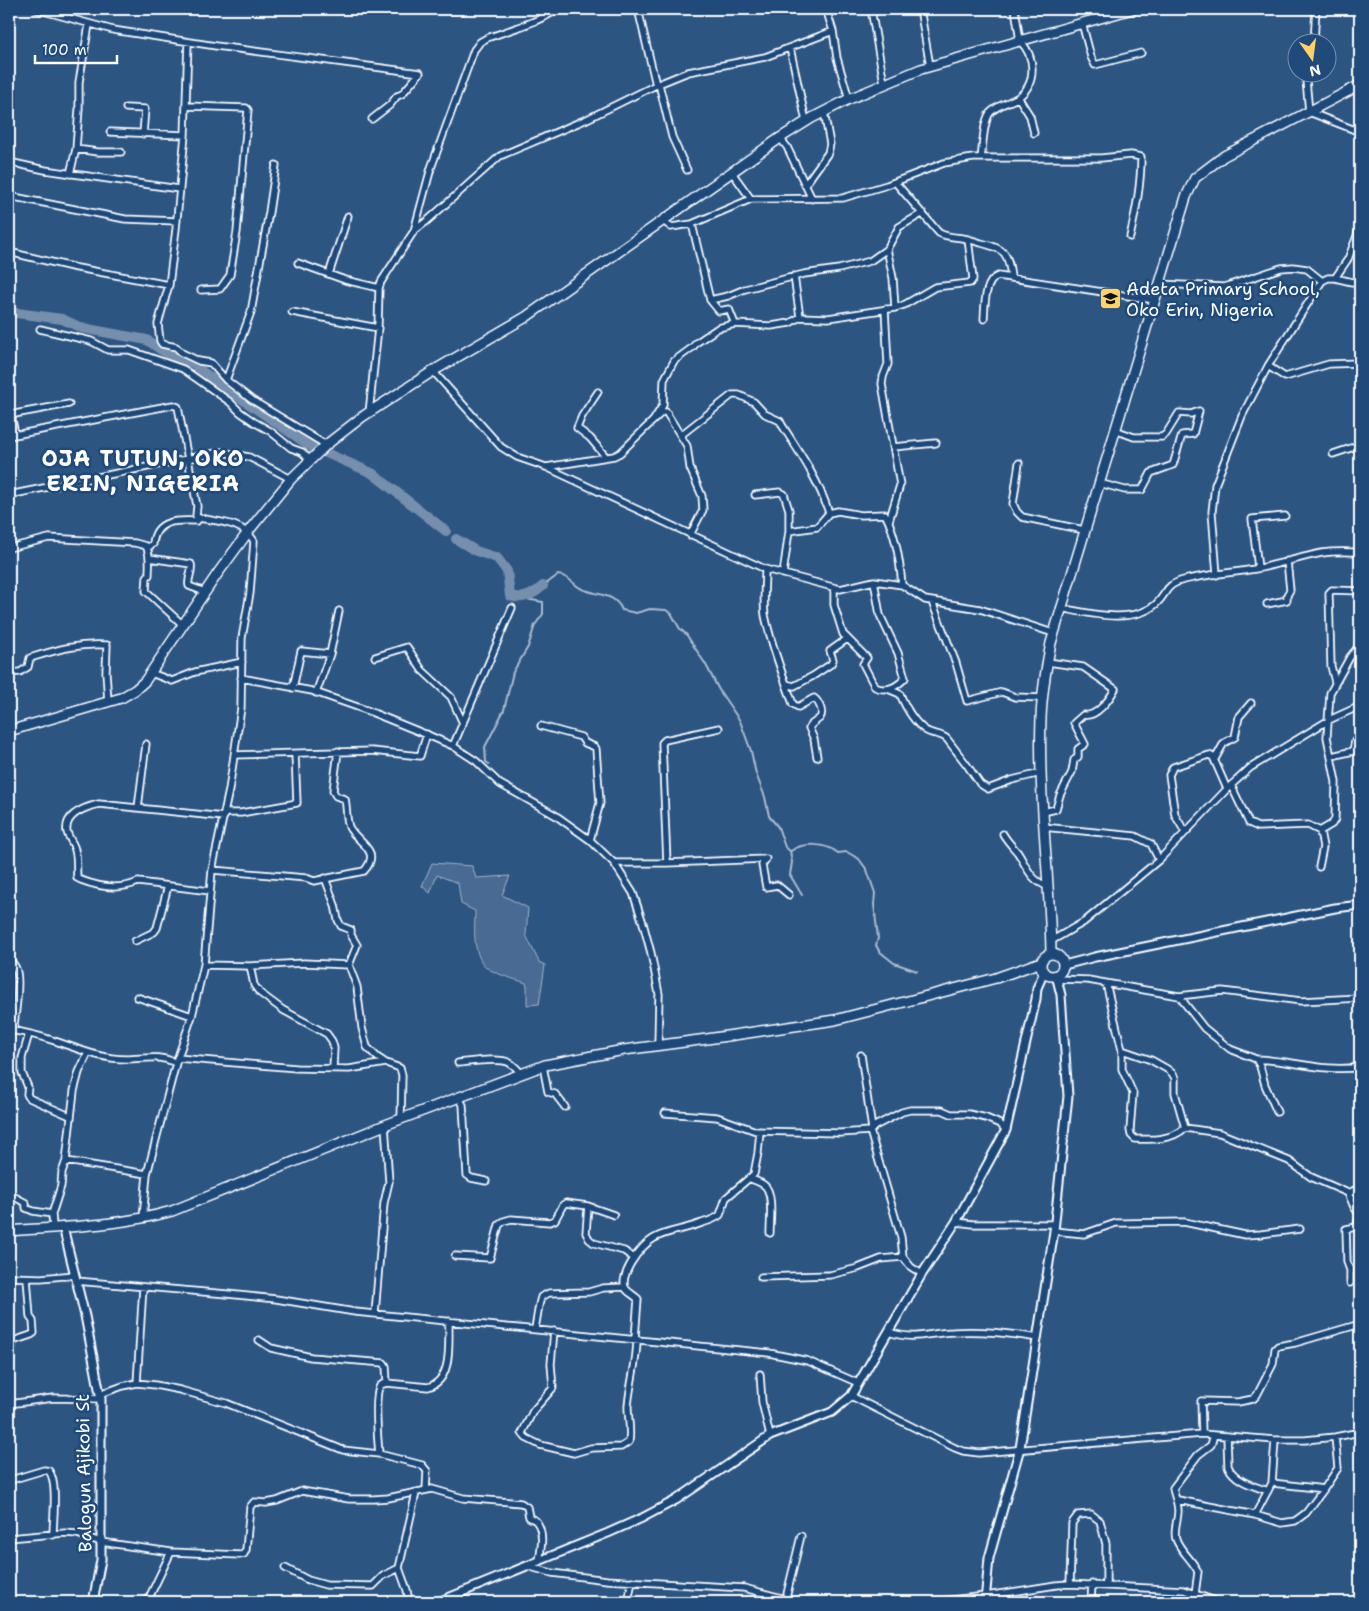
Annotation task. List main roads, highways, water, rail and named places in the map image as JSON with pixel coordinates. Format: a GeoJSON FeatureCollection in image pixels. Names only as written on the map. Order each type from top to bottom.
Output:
{"type":"FeatureCollection","features":[{"type":"Feature","properties":{"kind":"main road"},"geometry":{"type":"LineString","coordinates":[[9,732],[120,698],[135,690],[151,673],[205,592],[247,534],[291,479],[325,446],[369,413],[433,371],[526,318],[731,171],[806,121],[884,83],[930,66],[1132,9]]}},
{"type":"Feature","properties":{"kind":"main road"},"geometry":{"type":"LineString","coordinates":[[1051,954],[1041,773],[1042,698],[1053,633],[1186,197],[1195,178],[1224,156],[1360,85]]}},
{"type":"Feature","properties":{"kind":"main road"},"geometry":{"type":"LineString","coordinates":[[1051,954],[1059,955],[1064,965],[1056,977],[1047,974],[1043,968],[1043,958],[1051,954]]}},
{"type":"Feature","properties":{"kind":"main road"},"geometry":{"type":"LineString","coordinates":[[9,1231],[102,1224],[143,1218],[172,1211],[385,1125],[543,1066],[624,1050],[836,1020],[1014,973],[1043,968]]}},
{"type":"Feature","properties":{"kind":"waterway"},"geometry":{"type":"LineString","coordinates":[[9,312],[62,319],[82,328],[147,340],[167,354],[195,364],[197,368],[310,446],[372,473],[446,531]]}},
{"type":"Feature","properties":{"kind":"waterway"},"geometry":{"type":"LineString","coordinates":[[456,539],[476,551],[497,558],[507,571],[510,596],[528,596],[543,586]]}},
{"type":"Feature","properties":{"kind":"waterway"},"geometry":{"type":"LineString","coordinates":[[543,586],[558,575],[566,577],[582,589],[610,597],[619,604],[622,610],[636,613],[650,609],[666,610],[671,613],[740,721],[751,751],[769,816],[778,827],[785,847],[790,851],[792,862],[790,875],[802,895]]}},
{"type":"Feature","properties":{"kind":"waterway"},"geometry":{"type":"LineString","coordinates":[[489,764],[486,762],[485,747],[504,710],[513,672],[528,647],[535,625],[543,614],[543,602],[520,598]]}},
{"type":"Feature","properties":{"kind":"waterway"},"geometry":{"type":"LineString","coordinates":[[791,851],[802,846],[814,845],[827,847],[838,853],[847,852],[859,859],[867,870],[875,893],[874,905],[878,938],[876,945],[879,951],[894,963],[917,971]]}},
{"type":"Feature","properties":{"kind":"place","name":"Adeta Primary School, Oko Erin, Nigeria"},"geometry":{"type":"Point","coordinates":[1110,299]}},
{"type":"Feature","properties":{"kind":"district","name":"OJA TUTUN, OKO ERIN, NIGERIA"},"geometry":{"type":"Point","coordinates":[143,470]}}]}
